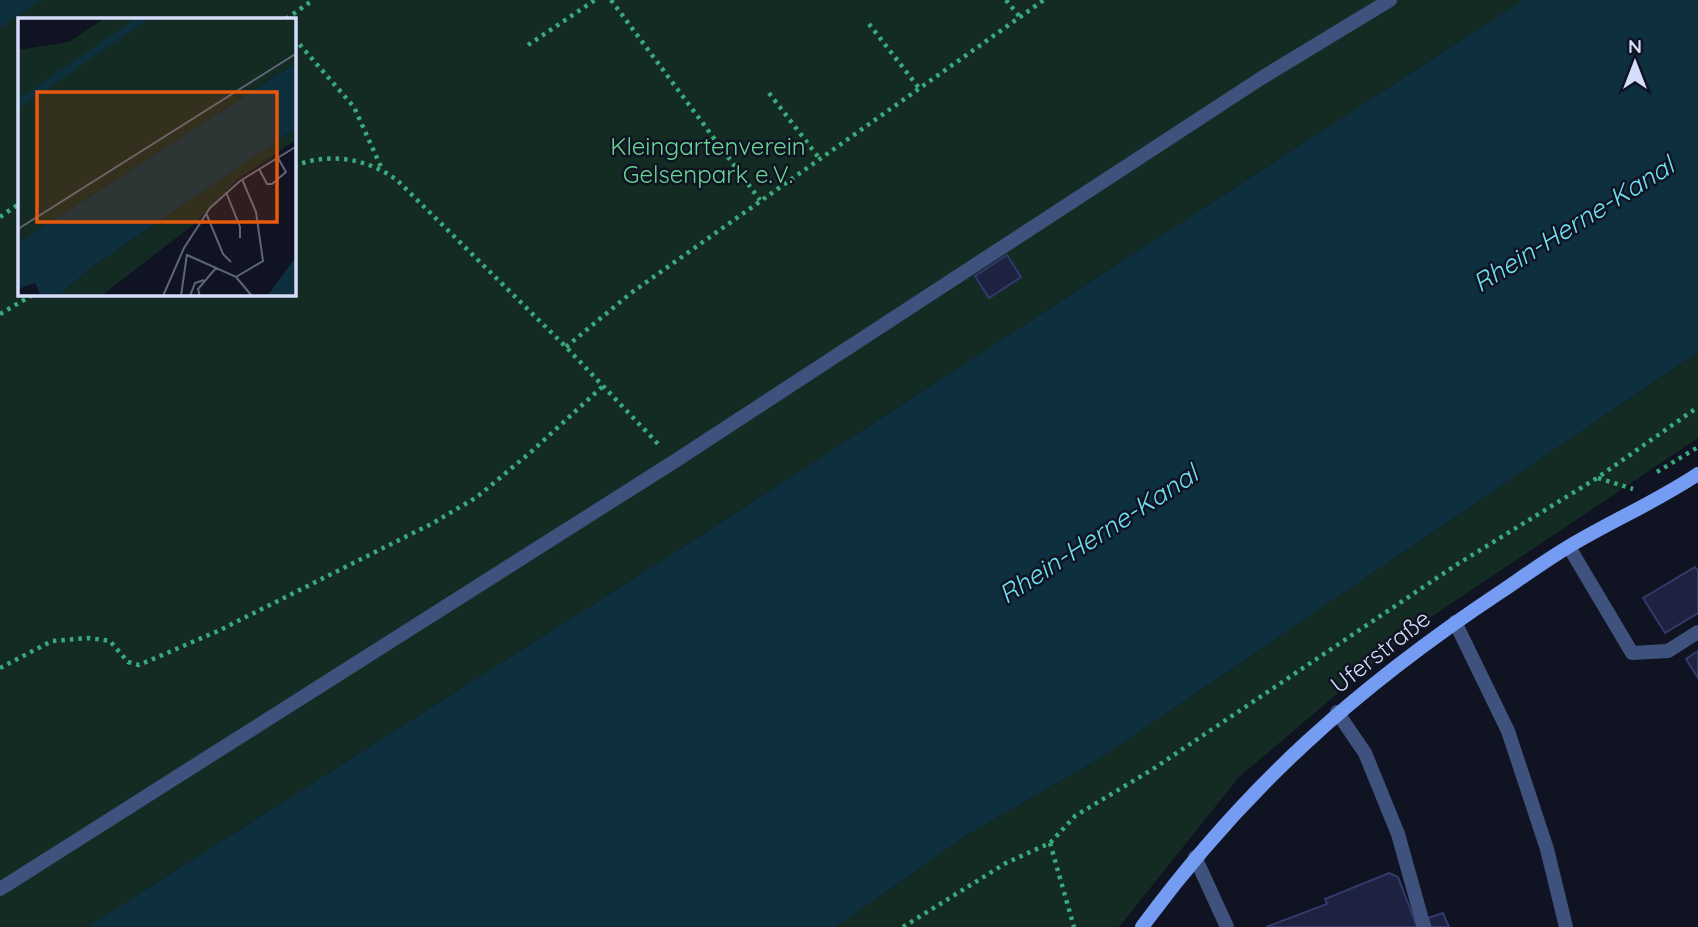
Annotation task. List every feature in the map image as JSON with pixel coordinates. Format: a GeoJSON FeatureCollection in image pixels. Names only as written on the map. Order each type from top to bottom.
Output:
{"type":"FeatureCollection","features":[{"type":"Feature","properties":{"kind":"main road","name":"Uferstraße"},"geometry":{"type":"LineString","coordinates":[[1142,927],[1195,857],[1256,789],[1337,712],[1455,622],[1569,547],[1662,498],[1698,474]]}},
{"type":"Feature","properties":{"kind":"lane"},"geometry":{"type":"LineString","coordinates":[[0,889],[675,461],[1263,77],[1390,0]]}},
{"type":"Feature","properties":{"kind":"lane"},"geometry":{"type":"LineString","coordinates":[[1569,547],[1632,653],[1668,651],[1698,632]]}},
{"type":"Feature","properties":{"kind":"lane"},"geometry":{"type":"LineString","coordinates":[[1455,622],[1508,731],[1547,849],[1566,927]]}},
{"type":"Feature","properties":{"kind":"lane"},"geometry":{"type":"LineString","coordinates":[[1337,712],[1365,753],[1384,799],[1398,834],[1424,927]]}},
{"type":"Feature","properties":{"kind":"lane"},"geometry":{"type":"LineString","coordinates":[[1195,857],[1227,927]]}},
{"type":"Feature","properties":{"kind":"path"},"geometry":{"type":"LineString","coordinates":[[287,18],[313,0]]}},
{"type":"Feature","properties":{"kind":"path"},"geometry":{"type":"LineString","coordinates":[[528,45],[595,0]]}},
{"type":"Feature","properties":{"kind":"path"},"geometry":{"type":"LineString","coordinates":[[611,0],[760,200]]}},
{"type":"Feature","properties":{"kind":"path"},"geometry":{"type":"LineString","coordinates":[[1006,0],[1020,17]]}},
{"type":"Feature","properties":{"kind":"path"},"geometry":{"type":"LineString","coordinates":[[566,347],[631,293],[1044,0]]}},
{"type":"Feature","properties":{"kind":"path"},"geometry":{"type":"LineString","coordinates":[[869,24],[919,88]]}},
{"type":"Feature","properties":{"kind":"path"},"geometry":{"type":"LineString","coordinates":[[296,40],[354,107],[382,169]]}},
{"type":"Feature","properties":{"kind":"path"},"geometry":{"type":"LineString","coordinates":[[769,93],[819,158]]}},
{"type":"Feature","properties":{"kind":"path"},"geometry":{"type":"LineString","coordinates":[[296,166],[330,157],[357,160],[382,169],[397,180],[566,347],[675,461]]}},
{"type":"Feature","properties":{"kind":"path"},"geometry":{"type":"LineString","coordinates":[[0,217],[18,205]]}},
{"type":"Feature","properties":{"kind":"path"},"geometry":{"type":"LineString","coordinates":[[0,314],[31,296]]}},
{"type":"Feature","properties":{"kind":"path"},"geometry":{"type":"LineString","coordinates":[[0,668],[52,641],[89,638],[110,641],[128,662],[139,665],[207,636],[433,523],[477,497],[603,386]]}},
{"type":"Feature","properties":{"kind":"path"},"geometry":{"type":"LineString","coordinates":[[903,927],[1006,863],[1050,843],[1076,816],[1153,769],[1456,565],[1597,478],[1698,407]]}},
{"type":"Feature","properties":{"kind":"path"},"geometry":{"type":"LineString","coordinates":[[1654,475],[1698,447]]}},
{"type":"Feature","properties":{"kind":"path"},"geometry":{"type":"LineString","coordinates":[[1632,489],[1643,482]]}},
{"type":"Feature","properties":{"kind":"path"},"geometry":{"type":"LineString","coordinates":[[1050,843],[1073,927]]}},
{"type":"Feature","properties":{"kind":"green space","name":"Kleingartenverein Gelsenpark e.V."},"geometry":{"type":"Polygon","coordinates":[[[0,0],[1523,0],[694,540],[87,927],[0,927],[0,0]]]}},
{"type":"Feature","properties":{"kind":"green space"},"geometry":{"type":"Polygon","coordinates":[[[1698,352],[1698,438],[1415,628],[1239,777],[1119,927],[836,927],[967,835],[1102,757],[1698,352]]]}},
{"type":"Feature","properties":{"kind":"water"},"geometry":{"type":"Polygon","coordinates":[[[0,0],[41,0],[0,28],[0,0]]]}},
{"type":"Feature","properties":{"kind":"water","name":"Rhein-Herne-Kanal"},"geometry":{"type":"Polygon","coordinates":[[[1523,0],[1698,0],[1698,352],[1102,757],[967,835],[836,927],[87,927],[694,540],[1523,0]]]}},
{"type":"Feature","properties":{"kind":"building"},"geometry":{"type":"Polygon","coordinates":[[[1007,255],[1021,277],[989,298],[975,276],[1007,255]]]}},
{"type":"Feature","properties":{"kind":"building"},"geometry":{"type":"Polygon","coordinates":[[[1695,567],[1698,571],[1698,613],[1665,633],[1643,598],[1695,567]]]}},
{"type":"Feature","properties":{"kind":"building"},"geometry":{"type":"Polygon","coordinates":[[[1698,651],[1698,678],[1686,659],[1698,651]]]}},
{"type":"Feature","properties":{"kind":"building"},"geometry":{"type":"Polygon","coordinates":[[[1389,873],[1398,877],[1417,927],[1266,927],[1327,904],[1325,899],[1389,873]]]}},
{"type":"Feature","properties":{"kind":"building"},"geometry":{"type":"Polygon","coordinates":[[[1443,913],[1449,927],[1431,927],[1428,918],[1443,913]]]}}]}
